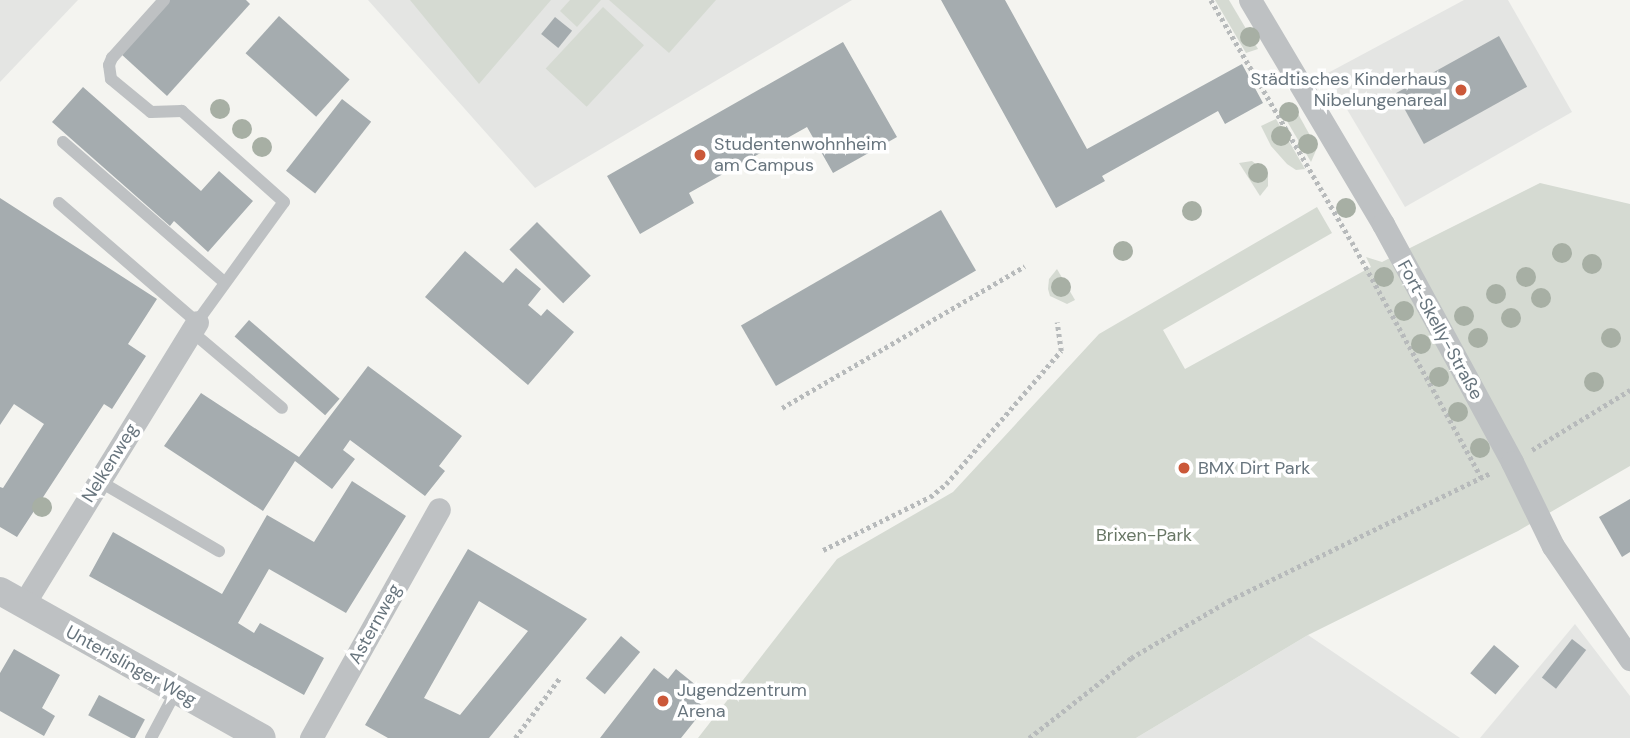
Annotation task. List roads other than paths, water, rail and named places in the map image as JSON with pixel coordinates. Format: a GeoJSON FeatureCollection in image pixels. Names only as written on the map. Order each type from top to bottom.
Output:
{"type":"FeatureCollection","features":[{"type":"Feature","properties":{"kind":"street","name":"Fort-Skelly-Straße"},"geometry":{"type":"LineString","coordinates":[[1250,0],[1383,224],[1512,462],[1553,546],[1630,660]]}},
{"type":"Feature","properties":{"kind":"street","name":"Nelkenweg"},"geometry":{"type":"LineString","coordinates":[[11,598],[99,481],[194,326]]}},
{"type":"Feature","properties":{"kind":"street","name":"Asternweg"},"geometry":{"type":"LineString","coordinates":[[311,738],[439,509]]}},
{"type":"Feature","properties":{"kind":"street","name":"Unterislinger Weg"},"geometry":{"type":"LineString","coordinates":[[11,598],[262,738]]}},
{"type":"Feature","properties":{"kind":"lane"},"geometry":{"type":"LineString","coordinates":[[164,0],[113,58],[109,65],[111,79],[151,111],[182,111],[284,202],[194,326]]}},
{"type":"Feature","properties":{"kind":"lane"},"geometry":{"type":"LineString","coordinates":[[63,142],[224,282]]}},
{"type":"Feature","properties":{"kind":"lane"},"geometry":{"type":"LineString","coordinates":[[59,203],[282,408]]}},
{"type":"Feature","properties":{"kind":"lane"},"geometry":{"type":"LineString","coordinates":[[99,481],[219,551]]}},
{"type":"Feature","properties":{"kind":"lane"},"geometry":{"type":"LineString","coordinates":[[151,738],[176,691]]}},
{"type":"Feature","properties":{"kind":"place","name":"Städtisches Kinderhaus Nibelungenareal"},"geometry":{"type":"Point","coordinates":[1461,90]}},
{"type":"Feature","properties":{"kind":"place","name":"Studentenwohnheim am Campus"},"geometry":{"type":"Point","coordinates":[700,155]}},
{"type":"Feature","properties":{"kind":"place","name":"BMX Dirt Park"},"geometry":{"type":"Point","coordinates":[1184,468]}},
{"type":"Feature","properties":{"kind":"place","name":"Jugendzentrum Arena"},"geometry":{"type":"Point","coordinates":[663,701]}},
{"type":"Feature","properties":{"kind":"park label","name":"Brixen-Park"},"geometry":{"type":"Point","coordinates":[1144,535]}}]}
